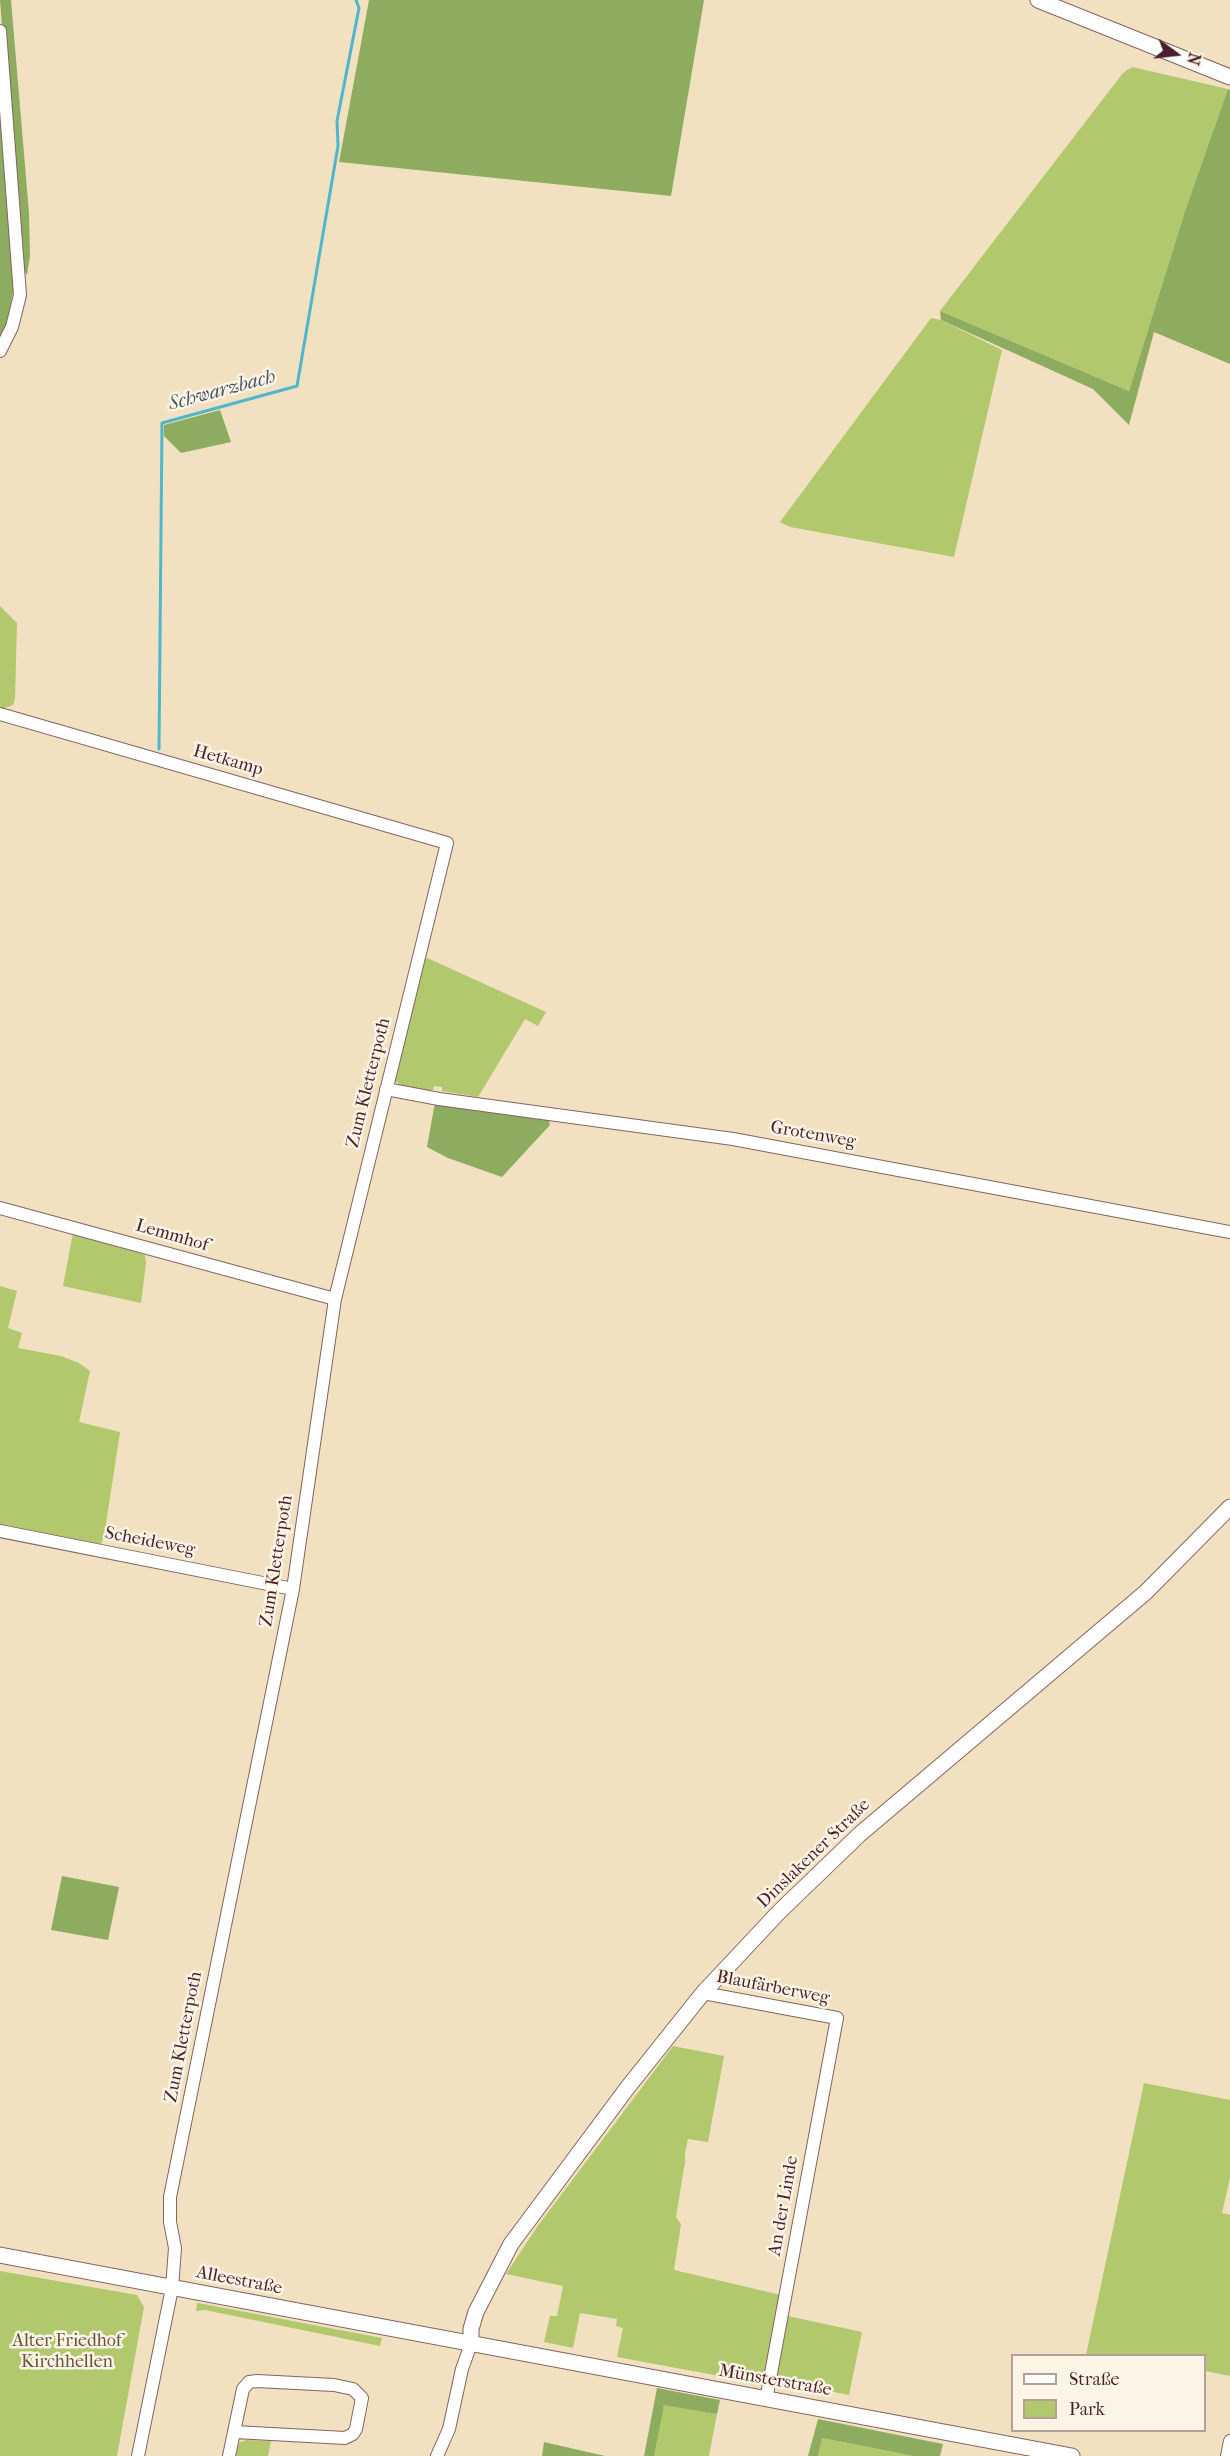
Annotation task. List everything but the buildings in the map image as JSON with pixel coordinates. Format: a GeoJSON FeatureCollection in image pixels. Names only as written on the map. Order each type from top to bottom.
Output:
{"type":"FeatureCollection","features":[{"type":"Feature","properties":{"kind":"main road"},"geometry":{"type":"LineString","coordinates":[[1038,0],[1230,78]]}},
{"type":"Feature","properties":{"kind":"main road","name":"Dinslakener Straße"},"geometry":{"type":"LineString","coordinates":[[471,2344],[482,2325],[489,2286],[511,2244],[628,2087],[704,1993],[779,1912],[860,1834],[1146,1592],[1230,1508]]}},
{"type":"Feature","properties":{"kind":"main road","name":"Alleestraße"},"geometry":{"type":"LineString","coordinates":[[0,2255],[471,2344]]}},
{"type":"Feature","properties":{"kind":"main road","name":"Münsterstraße"},"geometry":{"type":"LineString","coordinates":[[471,2344],[1035,2452],[1072,2456]]}},
{"type":"Feature","properties":{"kind":"street"},"geometry":{"type":"LineString","coordinates":[[0,31],[20,295],[12,327],[0,351]]}},
{"type":"Feature","properties":{"kind":"street","name":"Hetkamp"},"geometry":{"type":"LineString","coordinates":[[0,714],[447,843]]}},
{"type":"Feature","properties":{"kind":"street","name":"Zum Kletterpoth"},"geometry":{"type":"LineString","coordinates":[[138,2456],[172,2288],[175,2248],[170,2223],[170,2197],[293,1588],[335,1299],[447,843]]}},
{"type":"Feature","properties":{"kind":"street","name":"Grotenweg"},"geometry":{"type":"LineString","coordinates":[[386,1089],[440,1099],[733,1139],[1230,1232]]}},
{"type":"Feature","properties":{"kind":"street","name":"Lemmhof"},"geometry":{"type":"LineString","coordinates":[[0,1208],[335,1299]]}},
{"type":"Feature","properties":{"kind":"street","name":"Scheideweg"},"geometry":{"type":"LineString","coordinates":[[0,1531],[293,1588]]}},
{"type":"Feature","properties":{"kind":"street","name":"Blaufärberweg"},"geometry":{"type":"LineString","coordinates":[[704,1993],[837,2018]]}},
{"type":"Feature","properties":{"kind":"street","name":"An der Linde"},"geometry":{"type":"LineString","coordinates":[[766,2400],[837,2018]]}},
{"type":"Feature","properties":{"kind":"street"},"geometry":{"type":"LineString","coordinates":[[437,2456],[449,2429],[462,2369],[471,2344]]}},
{"type":"Feature","properties":{"kind":"street"},"geometry":{"type":"LineString","coordinates":[[229,2456],[243,2390],[249,2382],[334,2385],[357,2391],[362,2398],[356,2429],[353,2434],[345,2438],[235,2432]]}},
{"type":"Feature","properties":{"kind":"street"},"geometry":{"type":"LineString","coordinates":[[1227,2456],[1230,2441]]}},
{"type":"Feature","properties":{"kind":"green space"},"geometry":{"type":"Polygon","coordinates":[[[0,0],[11,0],[29,213],[30,256],[27,275],[21,267],[0,0]]]}},
{"type":"Feature","properties":{"kind":"green space"},"geometry":{"type":"Polygon","coordinates":[[[369,0],[704,0],[671,196],[339,162],[369,0]]]}},
{"type":"Feature","properties":{"kind":"green space"},"geometry":{"type":"Polygon","coordinates":[[[1132,67],[1228,89],[1185,211],[1129,391],[940,311],[1123,73],[1132,67]]]}},
{"type":"Feature","properties":{"kind":"green space"},"geometry":{"type":"Polygon","coordinates":[[[1228,89],[1230,90],[1230,364],[1154,332],[1129,425],[1093,389],[941,320],[940,311],[1129,391],[1185,211],[1228,89]]]}},
{"type":"Feature","properties":{"kind":"green space"},"geometry":{"type":"Polygon","coordinates":[[[0,108],[14,286],[6,329],[0,340],[0,108]]]}},
{"type":"Feature","properties":{"kind":"green space"},"geometry":{"type":"Polygon","coordinates":[[[931,318],[941,320],[1002,350],[954,557],[790,527],[780,522],[931,318]]]}},
{"type":"Feature","properties":{"kind":"green space"},"geometry":{"type":"Polygon","coordinates":[[[220,410],[231,442],[181,453],[164,436],[164,425],[220,410]]]}},
{"type":"Feature","properties":{"kind":"green space"},"geometry":{"type":"Polygon","coordinates":[[[0,606],[17,623],[15,699],[13,705],[2,709],[0,709],[0,606]]]}},
{"type":"Feature","properties":{"kind":"green space"},"geometry":{"type":"Polygon","coordinates":[[[423,956],[546,1012],[538,1026],[525,1019],[478,1097],[442,1091],[442,1087],[434,1086],[433,1090],[427,1091],[403,1088],[394,1079],[423,956]]]}},
{"type":"Feature","properties":{"kind":"green space"},"geometry":{"type":"Polygon","coordinates":[[[435,1102],[548,1118],[550,1125],[502,1177],[448,1158],[427,1147],[435,1102]]]}},
{"type":"Feature","properties":{"kind":"green space"},"geometry":{"type":"Polygon","coordinates":[[[73,1233],[145,1255],[141,1303],[63,1286],[73,1233]]]}},
{"type":"Feature","properties":{"kind":"green space"},"geometry":{"type":"Polygon","coordinates":[[[0,1286],[17,1291],[8,1328],[22,1333],[18,1348],[61,1356],[79,1363],[90,1371],[79,1422],[120,1432],[101,1544],[0,1526],[0,1286]]]}},
{"type":"Feature","properties":{"kind":"green space"},"geometry":{"type":"Polygon","coordinates":[[[62,1876],[119,1887],[108,1940],[51,1930],[62,1876]]]}},
{"type":"Feature","properties":{"kind":"green space"},"geometry":{"type":"Polygon","coordinates":[[[673,2046],[724,2056],[708,2142],[688,2139],[676,2217],[681,2224],[674,2270],[781,2295],[763,2384],[617,2357],[623,2328],[616,2326],[617,2319],[580,2313],[573,2348],[544,2342],[550,2316],[557,2316],[563,2286],[506,2274],[537,2227],[673,2046]]]}},
{"type":"Feature","properties":{"kind":"green space"},"geometry":{"type":"Polygon","coordinates":[[[1144,2083],[1230,2100],[1230,2178],[1222,2213],[1230,2215],[1230,2376],[1206,2371],[1206,2354],[1086,2354],[1144,2083]]]}},
{"type":"Feature","properties":{"kind":"green space","name":"Alter Friedhof Kirchhellen"},"geometry":{"type":"Polygon","coordinates":[[[0,2271],[137,2295],[144,2307],[117,2456],[0,2456],[0,2271]]]}},
{"type":"Feature","properties":{"kind":"green space"},"geometry":{"type":"Polygon","coordinates":[[[197,2303],[382,2338],[380,2346],[205,2310],[196,2311],[197,2303]]]}},
{"type":"Feature","properties":{"kind":"green space"},"geometry":{"type":"Polygon","coordinates":[[[788,2316],[862,2332],[849,2395],[775,2380],[788,2316]]]}},
{"type":"Feature","properties":{"kind":"green space"},"geometry":{"type":"Polygon","coordinates":[[[657,2388],[720,2400],[717,2414],[664,2405],[654,2456],[644,2456],[657,2388]]]}},
{"type":"Feature","properties":{"kind":"green space"},"geometry":{"type":"Polygon","coordinates":[[[664,2405],[717,2414],[709,2456],[654,2456],[662,2411],[664,2405]]]}},
{"type":"Feature","properties":{"kind":"green space"},"geometry":{"type":"Polygon","coordinates":[[[818,2419],[943,2444],[940,2456],[913,2456],[822,2438],[818,2456],[808,2456],[818,2419]]]}},
{"type":"Feature","properties":{"kind":"green space"},"geometry":{"type":"Polygon","coordinates":[[[822,2438],[892,2452],[913,2456],[818,2456],[822,2438]]]}},
{"type":"Feature","properties":{"kind":"green space"},"geometry":{"type":"Polygon","coordinates":[[[246,2440],[271,2441],[268,2456],[235,2456],[239,2443],[246,2440]]]}},
{"type":"Feature","properties":{"kind":"green space"},"geometry":{"type":"Polygon","coordinates":[[[544,2442],[605,2456],[542,2456],[544,2442]]]}},
{"type":"Feature","properties":{"kind":"waterway","name":"Schwarzbach"},"geometry":{"type":"LineString","coordinates":[[159,749],[162,423],[297,386],[338,146],[337,121],[359,8],[356,0]]}}]}
